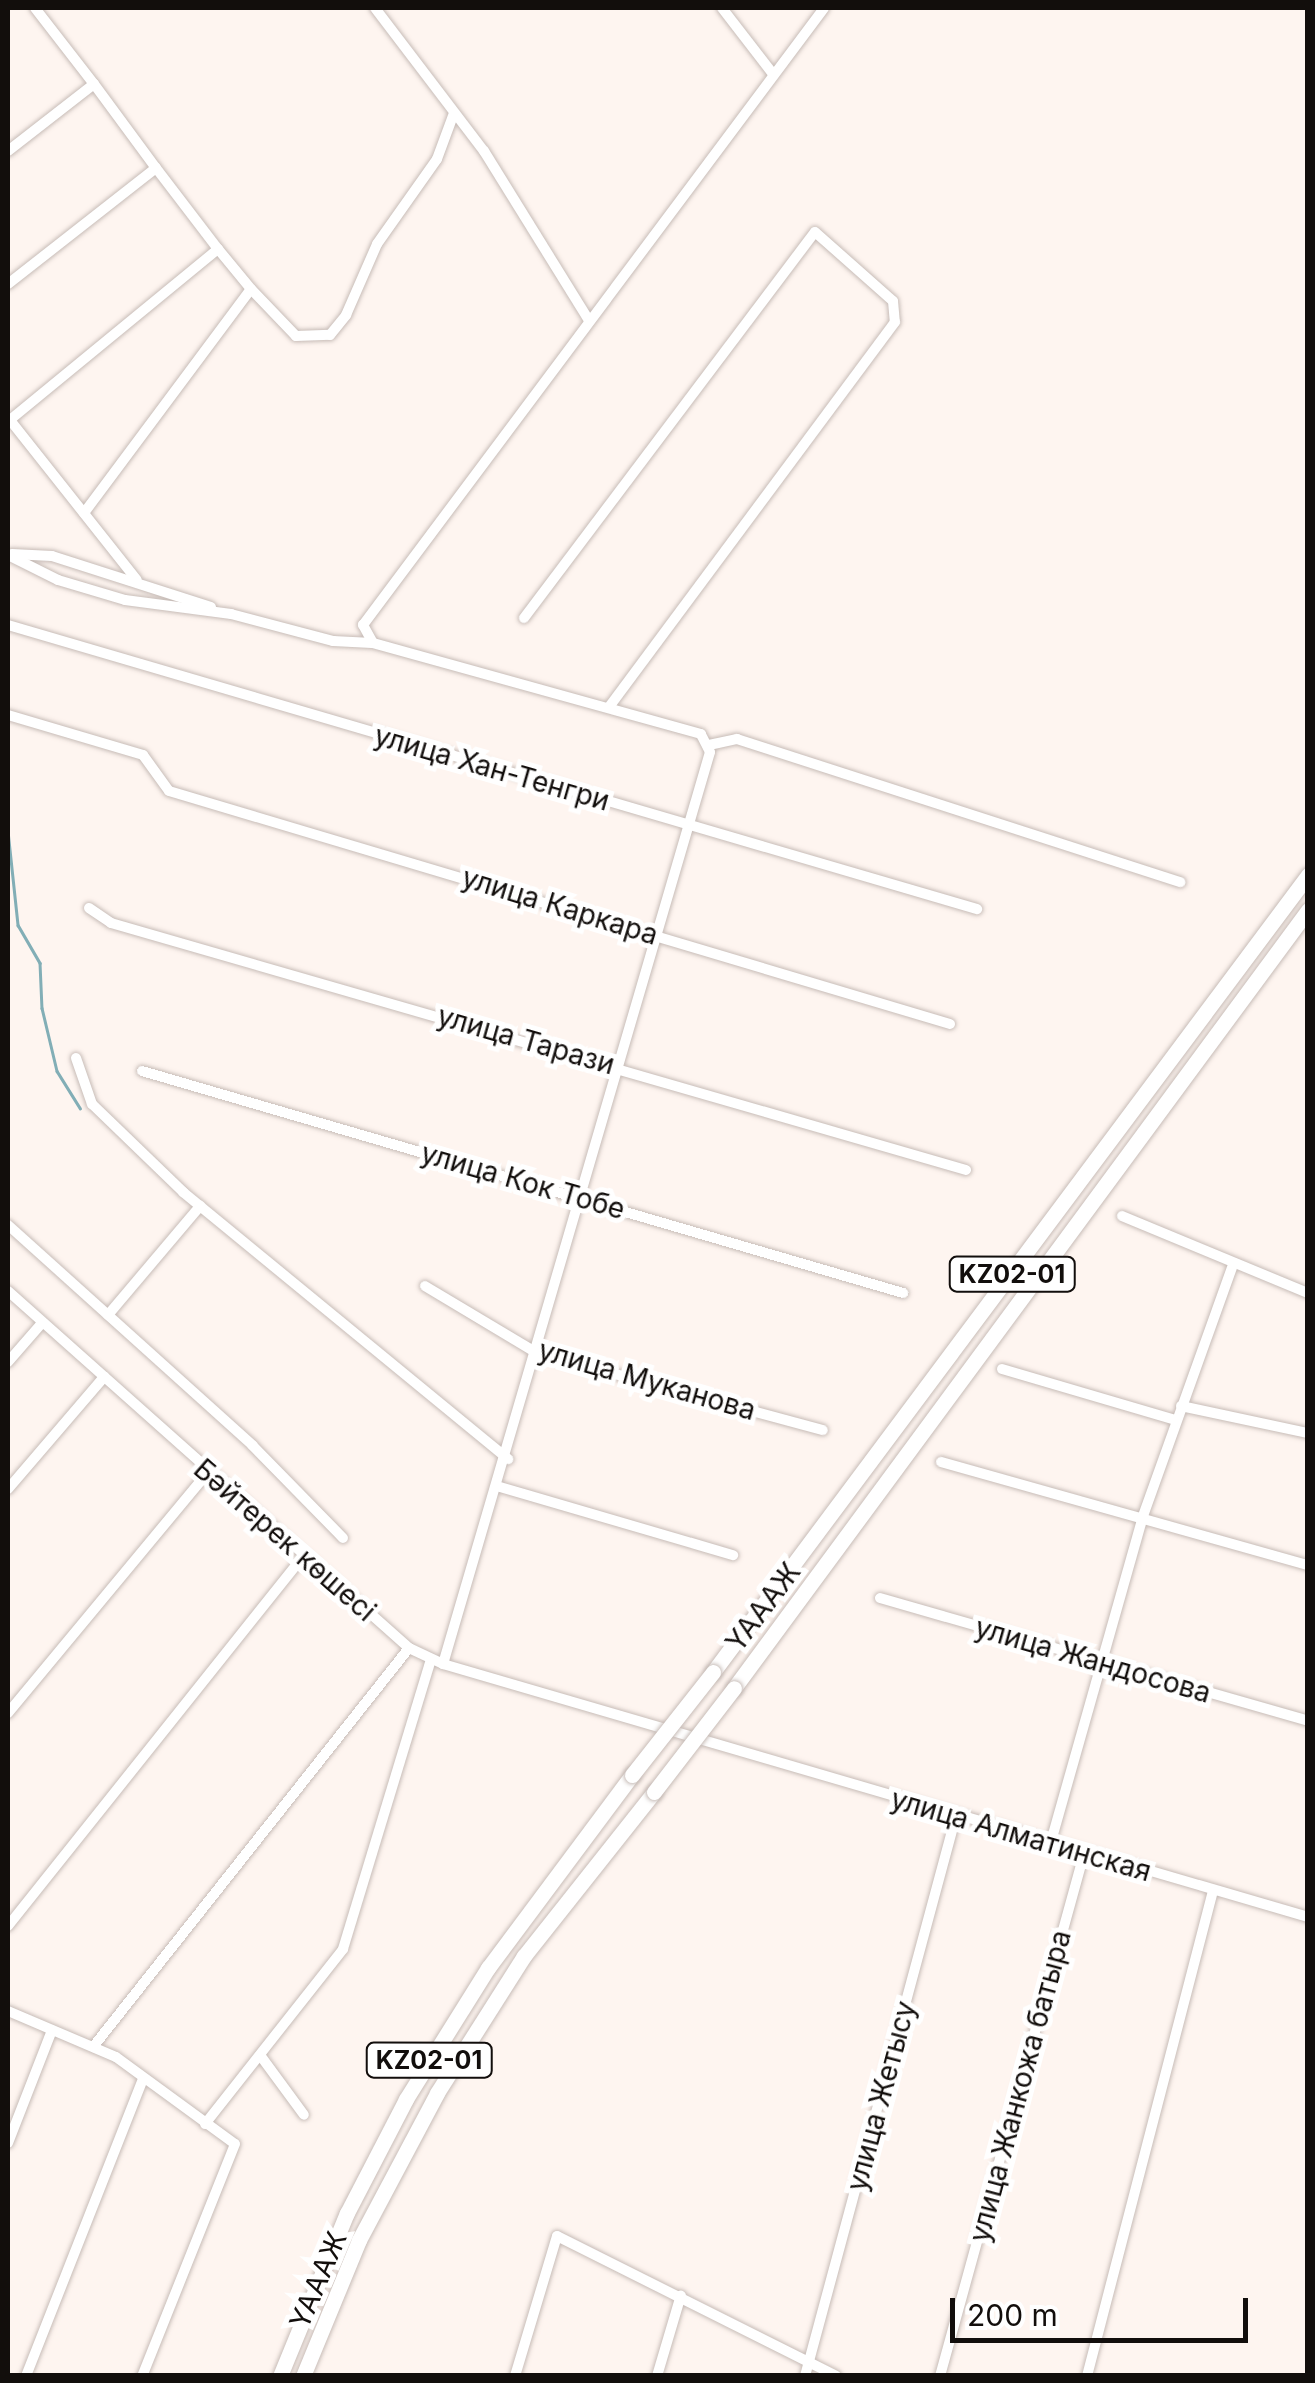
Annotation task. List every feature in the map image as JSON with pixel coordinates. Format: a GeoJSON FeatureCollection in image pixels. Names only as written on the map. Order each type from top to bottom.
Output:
{"type":"FeatureCollection","features":[{"type":"Feature","properties":{"kind":"highway","name":"ҮАААЖ"},"geometry":{"type":"LineString","coordinates":[[280,2376],[341,2226],[406,2099],[499,1954],[1308,875]]}},
{"type":"Feature","properties":{"kind":"highway","name":"ҮАААЖ"},"geometry":{"type":"LineString","coordinates":[[303,2376],[359,2240],[437,2093],[524,1956],[734,1688],[1308,910]]}},
{"type":"Feature","properties":{"kind":"street"},"geometry":{"type":"LineString","coordinates":[[35,8],[218,249],[296,336],[330,335],[346,315],[376,244],[437,158],[454,113]]}},
{"type":"Feature","properties":{"kind":"street"},"geometry":{"type":"LineString","coordinates":[[375,8],[454,113],[588,319]]}},
{"type":"Feature","properties":{"kind":"street"},"geometry":{"type":"LineString","coordinates":[[722,8],[773,74]]}},
{"type":"Feature","properties":{"kind":"street"},"geometry":{"type":"LineString","coordinates":[[373,643],[362,633],[367,616],[824,8]]}},
{"type":"Feature","properties":{"kind":"street"},"geometry":{"type":"LineString","coordinates":[[8,151],[94,84]]}},
{"type":"Feature","properties":{"kind":"street"},"geometry":{"type":"LineString","coordinates":[[8,284],[156,168]]}},
{"type":"Feature","properties":{"kind":"street"},"geometry":{"type":"LineString","coordinates":[[524,618],[815,232],[893,301],[895,322],[610,706]]}},
{"type":"Feature","properties":{"kind":"street"},"geometry":{"type":"LineString","coordinates":[[136,580],[8,420],[218,249]]}},
{"type":"Feature","properties":{"kind":"street"},"geometry":{"type":"LineString","coordinates":[[84,513],[250,289]]}},
{"type":"Feature","properties":{"kind":"street"},"geometry":{"type":"LineString","coordinates":[[8,554],[58,580],[126,600],[231,614]]}},
{"type":"Feature","properties":{"kind":"street"},"geometry":{"type":"LineString","coordinates":[[8,554],[52,556],[332,642],[373,643],[610,706],[701,734],[709,746],[660,936],[500,1487],[443,1664]]}},
{"type":"Feature","properties":{"kind":"street","name":"улица Хан-Тенгри"},"geometry":{"type":"LineString","coordinates":[[8,626],[976,909]]}},
{"type":"Feature","properties":{"kind":"street","name":"улица Каркара"},"geometry":{"type":"LineString","coordinates":[[8,716],[143,755],[169,791],[950,1024]]}},
{"type":"Feature","properties":{"kind":"street"},"geometry":{"type":"LineString","coordinates":[[709,746],[737,739],[1180,882]]}},
{"type":"Feature","properties":{"kind":"street","name":"улица Тарази"},"geometry":{"type":"LineString","coordinates":[[89,908],[111,922],[966,1170]]}},
{"type":"Feature","properties":{"kind":"street"},"geometry":{"type":"LineString","coordinates":[[76,1058],[92,1104],[200,1206],[508,1459]]}},
{"type":"Feature","properties":{"kind":"street","name":"улица Кок Тобе"},"geometry":{"type":"LineString","coordinates":[[142,1071],[903,1293]]}},
{"type":"Feature","properties":{"kind":"street"},"geometry":{"type":"LineString","coordinates":[[108,1315],[200,1206]]}},
{"type":"Feature","properties":{"kind":"street"},"geometry":{"type":"LineString","coordinates":[[1122,1216],[1232,1267],[1308,1293]]}},
{"type":"Feature","properties":{"kind":"street"},"geometry":{"type":"LineString","coordinates":[[8,1225],[252,1445],[342,1538]]}},
{"type":"Feature","properties":{"kind":"street"},"geometry":{"type":"LineString","coordinates":[[1050,1845],[1143,1516],[1232,1267]]}},
{"type":"Feature","properties":{"kind":"street","name":"улица Муканова"},"geometry":{"type":"LineString","coordinates":[[425,1286],[538,1353],[823,1430]]}},
{"type":"Feature","properties":{"kind":"street","name":"Бәйтерек көшесі"},"geometry":{"type":"LineString","coordinates":[[8,1291],[207,1473],[409,1648],[443,1664],[607,1714]]}},
{"type":"Feature","properties":{"kind":"street"},"geometry":{"type":"LineString","coordinates":[[8,1362],[42,1323]]}},
{"type":"Feature","properties":{"kind":"street"},"geometry":{"type":"LineString","coordinates":[[1002,1368],[1176,1420]]}},
{"type":"Feature","properties":{"kind":"street"},"geometry":{"type":"LineString","coordinates":[[8,1489],[104,1376]]}},
{"type":"Feature","properties":{"kind":"street"},"geometry":{"type":"LineString","coordinates":[[1180,1406],[1308,1434]]}},
{"type":"Feature","properties":{"kind":"street"},"geometry":{"type":"LineString","coordinates":[[941,1462],[1308,1565]]}},
{"type":"Feature","properties":{"kind":"street"},"geometry":{"type":"LineString","coordinates":[[8,1713],[207,1473]]}},
{"type":"Feature","properties":{"kind":"street"},"geometry":{"type":"LineString","coordinates":[[500,1487],[733,1556]]}},
{"type":"Feature","properties":{"kind":"street"},"geometry":{"type":"LineString","coordinates":[[8,1926],[303,1556]]}},
{"type":"Feature","properties":{"kind":"street","name":"улица Жандосова"},"geometry":{"type":"LineString","coordinates":[[880,1598],[1308,1721]]}},
{"type":"Feature","properties":{"kind":"street"},"geometry":{"type":"LineString","coordinates":[[93,2047],[409,1648]]}},
{"type":"Feature","properties":{"kind":"street"},"geometry":{"type":"LineString","coordinates":[[206,2124],[350,1933],[431,1659]]}},
{"type":"Feature","properties":{"kind":"street","name":"улица Алматинская"},"geometry":{"type":"LineString","coordinates":[[607,1714],[1308,1917]]}},
{"type":"Feature","properties":{"kind":"street","name":"улица Жетысу"},"geometry":{"type":"LineString","coordinates":[[805,2376],[956,1816]]}},
{"type":"Feature","properties":{"kind":"street","name":"улица Жанкожа батыра"},"geometry":{"type":"LineString","coordinates":[[940,2376],[1084,1854]]}},
{"type":"Feature","properties":{"kind":"street"},"geometry":{"type":"LineString","coordinates":[[1086,2376],[1213,1891]]}},
{"type":"Feature","properties":{"kind":"street"},"geometry":{"type":"LineString","coordinates":[[8,2011],[93,2047],[235,2144],[142,2376]]}},
{"type":"Feature","properties":{"kind":"street"},"geometry":{"type":"LineString","coordinates":[[8,2142],[52,2030]]}},
{"type":"Feature","properties":{"kind":"street"},"geometry":{"type":"LineString","coordinates":[[260,2055],[304,2115]]}},
{"type":"Feature","properties":{"kind":"street"},"geometry":{"type":"LineString","coordinates":[[26,2376],[143,2079]]}},
{"type":"Feature","properties":{"kind":"street"},"geometry":{"type":"LineString","coordinates":[[515,2376],[557,2236],[680,2296],[738,2332],[796,2351],[836,2376]]}},
{"type":"Feature","properties":{"kind":"street"},"geometry":{"type":"LineString","coordinates":[[657,2376],[680,2296]]}},
{"type":"Feature","properties":{"kind":"waterway"},"geometry":{"type":"LineString","coordinates":[[8,831],[18,925],[40,963],[42,1008],[57,1071],[80,1108]]}}]}
